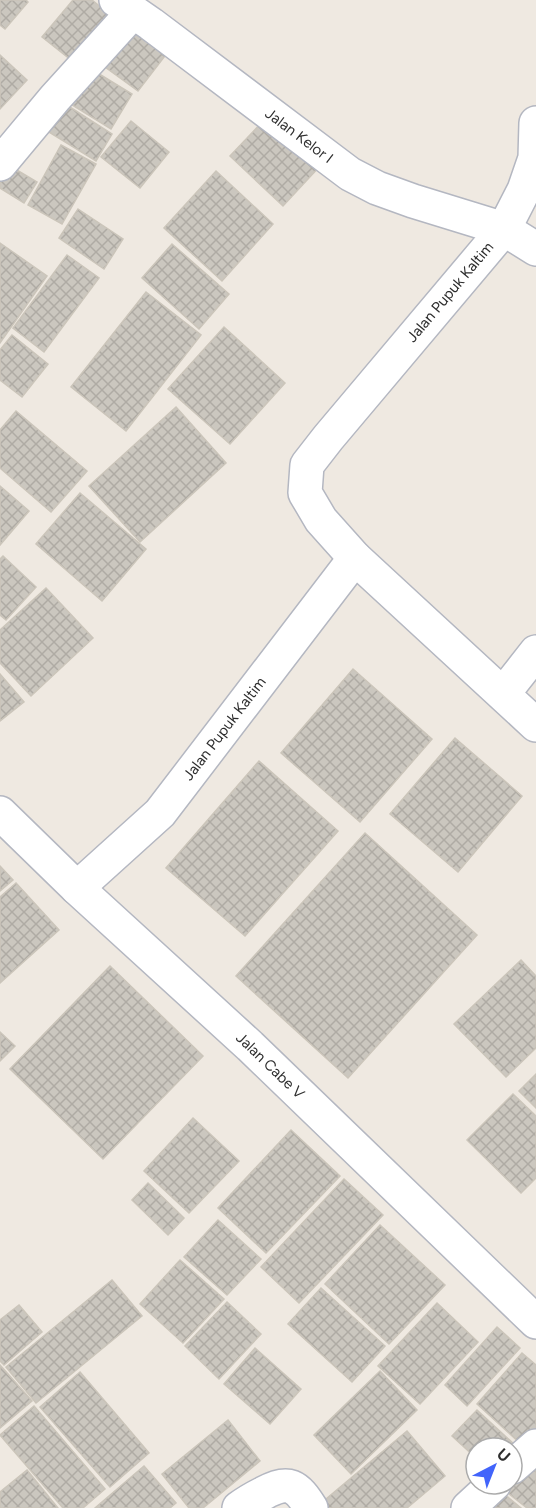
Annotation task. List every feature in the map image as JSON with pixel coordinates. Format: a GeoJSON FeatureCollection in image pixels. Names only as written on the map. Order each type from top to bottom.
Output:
{"type":"FeatureCollection","features":[{"type":"Feature","properties":{"kind":"street"},"geometry":{"type":"LineString","coordinates":[[0,164],[55,98],[125,6]]}},
{"type":"Feature","properties":{"kind":"street","name":"Jalan Kelor I"},"geometry":{"type":"LineString","coordinates":[[125,6],[350,174],[377,188],[413,201],[504,229]]}},
{"type":"Feature","properties":{"kind":"street","name":"Jalan Pupuk Kaltim"},"geometry":{"type":"LineString","coordinates":[[536,123],[535,158],[524,190],[504,229],[307,465],[305,493],[321,520],[355,558],[536,725]]}},
{"type":"Feature","properties":{"kind":"street","name":"Jalan Pupuk Kaltim"},"geometry":{"type":"LineString","coordinates":[[504,229],[536,249]]}},
{"type":"Feature","properties":{"kind":"street","name":"Jalan Pupuk Kaltim"},"geometry":{"type":"LineString","coordinates":[[77,888],[160,813],[355,558]]}},
{"type":"Feature","properties":{"kind":"street"},"geometry":{"type":"LineString","coordinates":[[503,694],[536,652]]}},
{"type":"Feature","properties":{"kind":"street","name":"Jalan Cabe V"},"geometry":{"type":"LineString","coordinates":[[0,813],[77,888],[250,1046],[536,1322]]}},
{"type":"Feature","properties":{"kind":"street"},"geometry":{"type":"LineString","coordinates":[[524,1456],[536,1446]]}},
{"type":"Feature","properties":{"kind":"street"},"geometry":{"type":"LineString","coordinates":[[239,1508],[279,1485],[290,1486],[297,1490],[311,1508]]}},
{"type":"Feature","properties":{"kind":"street"},"geometry":{"type":"LineString","coordinates":[[468,1508],[481,1496]]}},
{"type":"Feature","properties":{"kind":"building"},"geometry":{"type":"Polygon","coordinates":[[[0,0],[26,0],[28,2],[5,29],[0,25],[0,0]]]}},
{"type":"Feature","properties":{"kind":"building"},"geometry":{"type":"Polygon","coordinates":[[[73,0],[92,0],[114,18],[76,64],[42,37],[73,0]]]}},
{"type":"Feature","properties":{"kind":"building"},"geometry":{"type":"Polygon","coordinates":[[[130,25],[168,52],[138,91],[101,64],[130,25]]]}},
{"type":"Feature","properties":{"kind":"building"},"geometry":{"type":"Polygon","coordinates":[[[0,55],[27,80],[0,109],[0,55]]]}},
{"type":"Feature","properties":{"kind":"building"},"geometry":{"type":"Polygon","coordinates":[[[91,69],[132,94],[111,129],[69,103],[91,69]]]}},
{"type":"Feature","properties":{"kind":"building"},"geometry":{"type":"Polygon","coordinates":[[[62,102],[112,134],[96,161],[44,129],[62,102]]]}},
{"type":"Feature","properties":{"kind":"building"},"geometry":{"type":"Polygon","coordinates":[[[267,117],[320,166],[283,206],[230,156],[267,117]]]}},
{"type":"Feature","properties":{"kind":"building"},"geometry":{"type":"Polygon","coordinates":[[[131,121],[169,152],[140,188],[101,157],[131,121]]]}},
{"type":"Feature","properties":{"kind":"building"},"geometry":{"type":"Polygon","coordinates":[[[61,145],[96,164],[62,224],[28,205],[61,145]]]}},
{"type":"Feature","properties":{"kind":"building"},"geometry":{"type":"Polygon","coordinates":[[[10,166],[37,182],[24,203],[0,188],[0,183],[10,166]]]}},
{"type":"Feature","properties":{"kind":"building"},"geometry":{"type":"Polygon","coordinates":[[[216,171],[273,224],[222,281],[164,228],[216,171]]]}},
{"type":"Feature","properties":{"kind":"building"},"geometry":{"type":"Polygon","coordinates":[[[78,209],[123,239],[104,269],[59,238],[78,209]]]}},
{"type":"Feature","properties":{"kind":"building"},"geometry":{"type":"Polygon","coordinates":[[[0,243],[47,276],[0,343],[0,243]]]}},
{"type":"Feature","properties":{"kind":"building"},"geometry":{"type":"Polygon","coordinates":[[[172,244],[229,294],[199,329],[142,278],[172,244]]]}},
{"type":"Feature","properties":{"kind":"building"},"geometry":{"type":"Polygon","coordinates":[[[67,255],[99,278],[44,352],[13,328],[67,255]]]}},
{"type":"Feature","properties":{"kind":"building"},"geometry":{"type":"Polygon","coordinates":[[[146,292],[201,335],[126,431],[71,387],[146,292]]]}},
{"type":"Feature","properties":{"kind":"building"},"geometry":{"type":"Polygon","coordinates":[[[224,327],[285,383],[230,444],[168,389],[224,327]]]}},
{"type":"Feature","properties":{"kind":"building"},"geometry":{"type":"Polygon","coordinates":[[[12,335],[48,364],[22,397],[0,380],[0,350],[12,335]]]}},
{"type":"Feature","properties":{"kind":"building"},"geometry":{"type":"Polygon","coordinates":[[[176,407],[226,463],[140,542],[89,486],[176,407]]]}},
{"type":"Feature","properties":{"kind":"building"},"geometry":{"type":"Polygon","coordinates":[[[16,411],[87,471],[51,512],[0,468],[0,430],[16,411]]]}},
{"type":"Feature","properties":{"kind":"building"},"geometry":{"type":"Polygon","coordinates":[[[0,486],[29,511],[0,545],[0,486]]]}},
{"type":"Feature","properties":{"kind":"building"},"geometry":{"type":"Polygon","coordinates":[[[80,493],[146,549],[102,601],[36,544],[80,493]]]}},
{"type":"Feature","properties":{"kind":"building"},"geometry":{"type":"Polygon","coordinates":[[[3,556],[36,587],[6,620],[0,615],[0,559],[3,556]]]}},
{"type":"Feature","properties":{"kind":"building"},"geometry":{"type":"Polygon","coordinates":[[[46,588],[93,638],[31,696],[0,663],[0,630],[46,588]]]}},
{"type":"Feature","properties":{"kind":"building"},"geometry":{"type":"Polygon","coordinates":[[[353,669],[432,739],[360,822],[281,753],[353,669]]]}},
{"type":"Feature","properties":{"kind":"building"},"geometry":{"type":"Polygon","coordinates":[[[0,674],[24,702],[0,721],[0,674]]]}},
{"type":"Feature","properties":{"kind":"building"},"geometry":{"type":"Polygon","coordinates":[[[455,738],[522,796],[458,872],[390,814],[455,738]]]}},
{"type":"Feature","properties":{"kind":"building"},"geometry":{"type":"Polygon","coordinates":[[[259,761],[338,831],[245,936],[166,868],[259,761]]]}},
{"type":"Feature","properties":{"kind":"building"},"geometry":{"type":"Polygon","coordinates":[[[365,833],[477,935],[348,1078],[236,976],[365,833]]]}},
{"type":"Feature","properties":{"kind":"building"},"geometry":{"type":"Polygon","coordinates":[[[0,866],[13,880],[0,891],[0,866]]]}},
{"type":"Feature","properties":{"kind":"building"},"geometry":{"type":"Polygon","coordinates":[[[16,883],[59,930],[0,983],[0,897],[16,883]]]}},
{"type":"Feature","properties":{"kind":"building"},"geometry":{"type":"Polygon","coordinates":[[[521,960],[536,976],[536,1048],[506,1077],[454,1024],[521,960]]]}},
{"type":"Feature","properties":{"kind":"building"},"geometry":{"type":"Polygon","coordinates":[[[110,966],[203,1056],[103,1159],[10,1069],[110,966]]]}},
{"type":"Feature","properties":{"kind":"building"},"geometry":{"type":"Polygon","coordinates":[[[0,1032],[15,1046],[0,1061],[0,1032]]]}},
{"type":"Feature","properties":{"kind":"building"},"geometry":{"type":"Polygon","coordinates":[[[536,1074],[536,1108],[519,1091],[536,1074]]]}},
{"type":"Feature","properties":{"kind":"building"},"geometry":{"type":"Polygon","coordinates":[[[513,1094],[536,1116],[536,1178],[521,1193],[467,1140],[513,1094]]]}},
{"type":"Feature","properties":{"kind":"building"},"geometry":{"type":"Polygon","coordinates":[[[193,1118],[239,1161],[189,1213],[144,1171],[193,1118]]]}},
{"type":"Feature","properties":{"kind":"building"},"geometry":{"type":"Polygon","coordinates":[[[291,1130],[340,1176],[266,1253],[218,1208],[291,1130]]]}},
{"type":"Feature","properties":{"kind":"building"},"geometry":{"type":"Polygon","coordinates":[[[344,1179],[383,1215],[299,1303],[261,1267],[344,1179]]]}},
{"type":"Feature","properties":{"kind":"building"},"geometry":{"type":"Polygon","coordinates":[[[148,1183],[184,1218],[168,1235],[132,1200],[148,1183]]]}},
{"type":"Feature","properties":{"kind":"building"},"geometry":{"type":"Polygon","coordinates":[[[218,1220],[261,1259],[227,1295],[184,1257],[218,1220]]]}},
{"type":"Feature","properties":{"kind":"building"},"geometry":{"type":"Polygon","coordinates":[[[380,1225],[445,1285],[389,1344],[325,1284],[380,1225]]]}},
{"type":"Feature","properties":{"kind":"building"},"geometry":{"type":"Polygon","coordinates":[[[180,1260],[224,1299],[183,1343],[140,1304],[180,1260]]]}},
{"type":"Feature","properties":{"kind":"building"},"geometry":{"type":"Polygon","coordinates":[[[112,1280],[142,1316],[36,1403],[6,1367],[112,1280]]]}},
{"type":"Feature","properties":{"kind":"building"},"geometry":{"type":"Polygon","coordinates":[[[321,1288],[385,1346],[352,1382],[288,1324],[321,1288]]]}},
{"type":"Feature","properties":{"kind":"building"},"geometry":{"type":"Polygon","coordinates":[[[227,1302],[261,1334],[219,1379],[185,1346],[227,1302]]]}},
{"type":"Feature","properties":{"kind":"building"},"geometry":{"type":"Polygon","coordinates":[[[437,1303],[478,1342],[420,1404],[378,1366],[437,1303]]]}},
{"type":"Feature","properties":{"kind":"building"},"geometry":{"type":"Polygon","coordinates":[[[19,1305],[42,1332],[4,1365],[0,1361],[0,1320],[19,1305]]]}},
{"type":"Feature","properties":{"kind":"building"},"geometry":{"type":"Polygon","coordinates":[[[497,1327],[520,1348],[467,1406],[445,1385],[497,1327]]]}},
{"type":"Feature","properties":{"kind":"building"},"geometry":{"type":"Polygon","coordinates":[[[255,1348],[301,1389],[270,1424],[224,1384],[255,1348]]]}},
{"type":"Feature","properties":{"kind":"building"},"geometry":{"type":"Polygon","coordinates":[[[522,1353],[536,1365],[536,1430],[524,1443],[524,1436],[512,1436],[477,1404],[522,1353]]]}},
{"type":"Feature","properties":{"kind":"building"},"geometry":{"type":"Polygon","coordinates":[[[0,1365],[32,1401],[0,1428],[0,1365]]]}},
{"type":"Feature","properties":{"kind":"building"},"geometry":{"type":"Polygon","coordinates":[[[380,1371],[417,1410],[351,1474],[314,1435],[380,1371]]]}},
{"type":"Feature","properties":{"kind":"building"},"geometry":{"type":"Polygon","coordinates":[[[80,1372],[149,1453],[110,1487],[40,1407],[80,1372]]]}},
{"type":"Feature","properties":{"kind":"building"},"geometry":{"type":"Polygon","coordinates":[[[34,1406],[105,1489],[83,1508],[63,1508],[0,1435],[34,1406]]]}},
{"type":"Feature","properties":{"kind":"building"},"geometry":{"type":"Polygon","coordinates":[[[477,1410],[505,1436],[464,1436],[464,1447],[452,1436],[477,1410]]]}},
{"type":"Feature","properties":{"kind":"building"},"geometry":{"type":"Polygon","coordinates":[[[228,1420],[260,1461],[203,1508],[189,1508],[162,1474],[228,1420]]]}},
{"type":"Feature","properties":{"kind":"building"},"geometry":{"type":"Polygon","coordinates":[[[407,1431],[445,1476],[407,1508],[321,1508],[319,1505],[407,1431]]]}},
{"type":"Feature","properties":{"kind":"building"},"geometry":{"type":"Polygon","coordinates":[[[536,1459],[536,1508],[527,1508],[512,1496],[524,1496],[524,1474],[536,1459]]]}},
{"type":"Feature","properties":{"kind":"building"},"geometry":{"type":"Polygon","coordinates":[[[144,1466],[176,1503],[170,1508],[95,1508],[144,1466]]]}},
{"type":"Feature","properties":{"kind":"building"},"geometry":{"type":"Polygon","coordinates":[[[27,1470],[58,1508],[0,1508],[0,1492],[27,1470]]]}},
{"type":"Feature","properties":{"kind":"building"},"geometry":{"type":"Polygon","coordinates":[[[501,1496],[507,1496],[521,1508],[491,1508],[501,1496]]]}}]}
